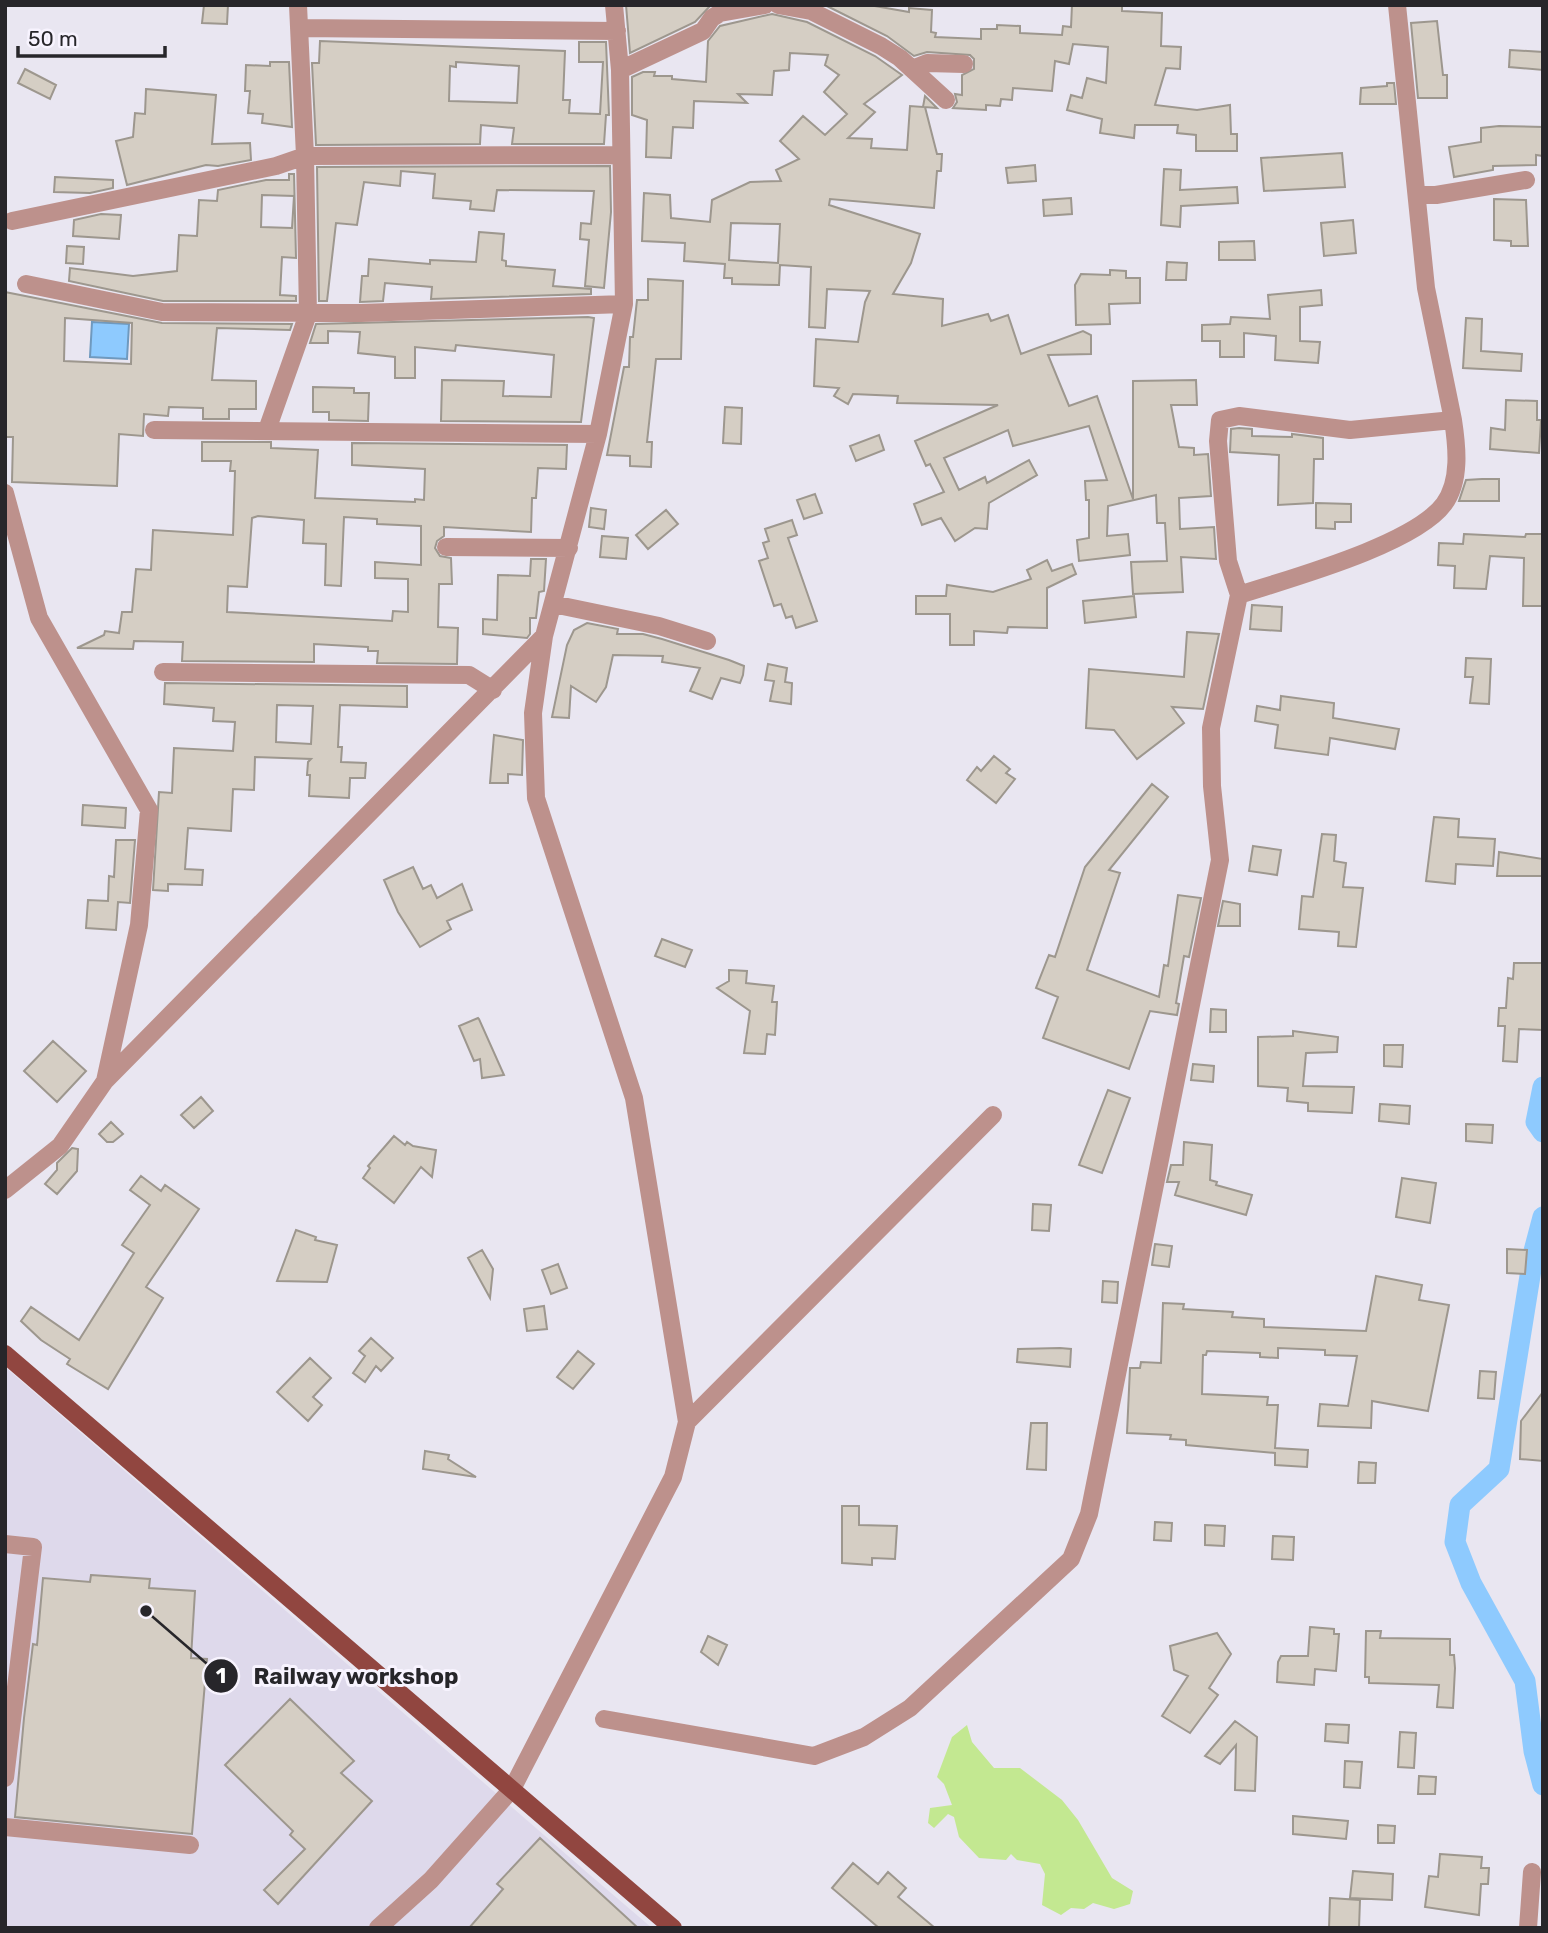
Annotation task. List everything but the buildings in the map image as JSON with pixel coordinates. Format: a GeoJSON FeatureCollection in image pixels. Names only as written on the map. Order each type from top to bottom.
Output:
{"type":"FeatureCollection","features":[{"type":"Feature","properties":{"kind":"main road"},"geometry":{"type":"LineString","coordinates":[[5,1354],[673,1928]]}},
{"type":"Feature","properties":{"kind":"street"},"geometry":{"type":"LineString","coordinates":[[267,430],[308,314],[305,156],[298,5]]}},
{"type":"Feature","properties":{"kind":"street"},"geometry":{"type":"LineString","coordinates":[[378,1928],[431,1880],[512,1789],[673,1477],[687,1422],[634,1098],[536,798],[533,713],[544,636],[598,434],[624,304],[620,70],[614,5]]}},
{"type":"Feature","properties":{"kind":"street"},"geometry":{"type":"LineString","coordinates":[[620,70],[703,32],[712,18],[720,13],[765,5]]}},
{"type":"Feature","properties":{"kind":"street"},"geometry":{"type":"LineString","coordinates":[[778,5],[811,11],[881,46],[912,69],[946,100]]}},
{"type":"Feature","properties":{"kind":"street"},"geometry":{"type":"LineString","coordinates":[[1239,595],[1353,558],[1421,523],[1444,503],[1454,476],[1456,439],[1426,288],[1397,5]]}},
{"type":"Feature","properties":{"kind":"street"},"geometry":{"type":"LineString","coordinates":[[299,29],[617,30]]}},
{"type":"Feature","properties":{"kind":"street"},"geometry":{"type":"LineString","coordinates":[[912,69],[927,63],[964,64]]}},
{"type":"Feature","properties":{"kind":"street"},"geometry":{"type":"LineString","coordinates":[[12,221],[276,166],[305,156],[621,155]]}},
{"type":"Feature","properties":{"kind":"street"},"geometry":{"type":"LineString","coordinates":[[1418,195],[1436,195],[1526,180]]}},
{"type":"Feature","properties":{"kind":"street"},"geometry":{"type":"LineString","coordinates":[[26,284],[162,312],[308,314],[624,304]]}},
{"type":"Feature","properties":{"kind":"street"},"geometry":{"type":"LineString","coordinates":[[604,1719],[814,1756],[864,1737],[910,1708],[1071,1559],[1090,1514],[1220,860],[1212,786],[1211,728],[1239,595],[1228,561],[1218,441],[1220,420],[1239,416],[1350,430],[1453,420]]}},
{"type":"Feature","properties":{"kind":"street"},"geometry":{"type":"LineString","coordinates":[[154,430],[598,434]]}},
{"type":"Feature","properties":{"kind":"street"},"geometry":{"type":"LineString","coordinates":[[5,493],[39,618],[149,810],[139,925],[105,1081]]}},
{"type":"Feature","properties":{"kind":"street"},"geometry":{"type":"LineString","coordinates":[[446,547],[569,548]]}},
{"type":"Feature","properties":{"kind":"street"},"geometry":{"type":"LineString","coordinates":[[553,604],[659,626],[707,641]]}},
{"type":"Feature","properties":{"kind":"street"},"geometry":{"type":"LineString","coordinates":[[5,1190],[60,1146],[105,1081],[493,691],[544,636]]}},
{"type":"Feature","properties":{"kind":"street"},"geometry":{"type":"LineString","coordinates":[[163,671],[469,675],[540,668]]}},
{"type":"Feature","properties":{"kind":"street"},"geometry":{"type":"LineString","coordinates":[[469,675],[493,691]]}},
{"type":"Feature","properties":{"kind":"street"},"geometry":{"type":"LineString","coordinates":[[687,1422],[993,1115]]}},
{"type":"Feature","properties":{"kind":"street"},"geometry":{"type":"LineString","coordinates":[[5,1544],[33,1547],[5,1778]]}},
{"type":"Feature","properties":{"kind":"street"},"geometry":{"type":"LineString","coordinates":[[5,1827],[190,1845]]}},
{"type":"Feature","properties":{"kind":"street"},"geometry":{"type":"LineString","coordinates":[[1528,1928],[1532,1872]]}},
{"type":"Feature","properties":{"kind":"shaded area"},"geometry":{"type":"Polygon","coordinates":[[[5,1367],[590,1875],[652,1928],[5,1928],[5,1367]]]}},
{"type":"Feature","properties":{"kind":"green space"},"geometry":{"type":"Polygon","coordinates":[[[967,1725],[972,1742],[994,1768],[1020,1768],[1062,1800],[1078,1820],[1112,1878],[1133,1891],[1130,1904],[1114,1909],[1093,1903],[1084,1909],[1071,1908],[1061,1915],[1042,1905],[1045,1874],[1040,1864],[1017,1860],[1011,1854],[1006,1860],[979,1858],[959,1837],[954,1817],[948,1814],[934,1828],[928,1823],[930,1808],[952,1805],[944,1784],[937,1777],[952,1737],[967,1725]]]}},
{"type":"Feature","properties":{"kind":"water"},"geometry":{"type":"Polygon","coordinates":[[[92,322],[129,324],[127,359],[90,357],[92,322]]]}},
{"type":"Feature","properties":{"kind":"waterway"},"geometry":{"type":"LineString","coordinates":[[1543,1087],[1536,1122],[1543,1132]]}},
{"type":"Feature","properties":{"kind":"waterway"},"geometry":{"type":"LineString","coordinates":[[1543,1217],[1534,1251],[1499,1469],[1460,1505],[1455,1542],[1471,1583],[1525,1681],[1534,1751],[1543,1785]]}},
{"type":"Feature","properties":{"kind":"place","name":"Railway workshop"},"geometry":{"type":"Point","coordinates":[146,1611]}}]}
